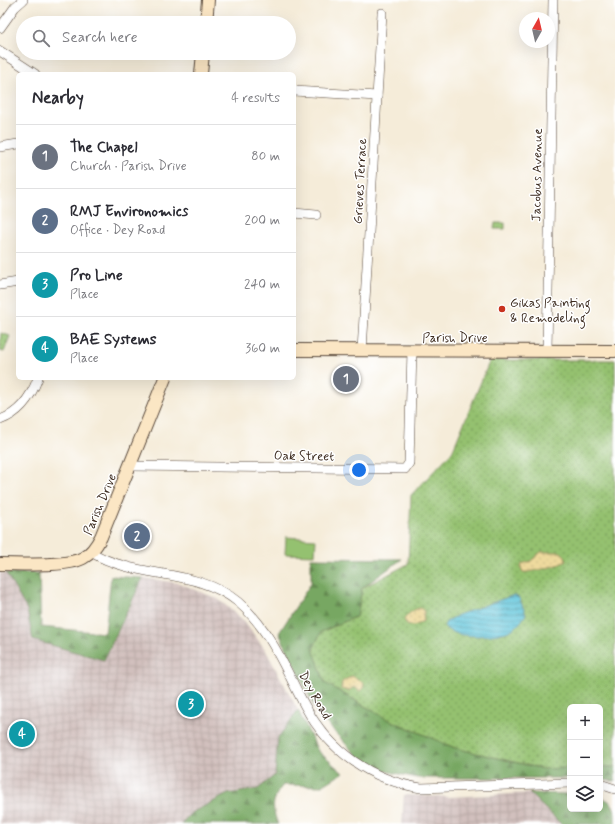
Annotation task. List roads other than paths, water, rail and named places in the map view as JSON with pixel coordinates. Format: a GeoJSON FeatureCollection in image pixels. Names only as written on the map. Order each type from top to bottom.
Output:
{"type":"FeatureCollection","features":[{"type":"Feature","properties":{"kind":"street"},"geometry":{"type":"LineString","coordinates":[[0,28],[15,7],[23,0]]}},
{"type":"Feature","properties":{"kind":"street"},"geometry":{"type":"LineString","coordinates":[[207,16],[208,0]]}},
{"type":"Feature","properties":{"kind":"street","name":"Jacobus Avenue"},"geometry":{"type":"LineString","coordinates":[[547,351],[553,0]]}},
{"type":"Feature","properties":{"kind":"street","name":"Grieves Terrace"},"geometry":{"type":"LineString","coordinates":[[362,350],[382,13]]}},
{"type":"Feature","properties":{"kind":"street"},"geometry":{"type":"LineString","coordinates":[[0,51],[32,72]]}},
{"type":"Feature","properties":{"kind":"street"},"geometry":{"type":"LineString","coordinates":[[201,72],[202,60]]}},
{"type":"Feature","properties":{"kind":"street"},"geometry":{"type":"LineString","coordinates":[[296,92],[377,96]]}},
{"type":"Feature","properties":{"kind":"street"},"geometry":{"type":"LineString","coordinates":[[0,147],[16,144]]}},
{"type":"Feature","properties":{"kind":"street"},"geometry":{"type":"LineString","coordinates":[[296,213],[316,214]]}},
{"type":"Feature","properties":{"kind":"street"},"geometry":{"type":"LineString","coordinates":[[0,285],[16,282]]}},
{"type":"Feature","properties":{"kind":"street","name":"Parish Drive"},"geometry":{"type":"LineString","coordinates":[[296,350],[615,351]]}},
{"type":"Feature","properties":{"kind":"street","name":"Oak Street"},"geometry":{"type":"LineString","coordinates":[[130,466],[405,469],[409,463],[412,350]]}},
{"type":"Feature","properties":{"kind":"street"},"geometry":{"type":"LineString","coordinates":[[0,420],[14,413],[22,406],[29,397],[37,380]]}},
{"type":"Feature","properties":{"kind":"street","name":"Parish Drive"},"geometry":{"type":"LineString","coordinates":[[0,564],[70,562],[83,558],[91,552],[101,537],[164,380]]}},
{"type":"Feature","properties":{"kind":"street","name":"Dey Road"},"geometry":{"type":"LineString","coordinates":[[91,552],[112,563],[194,579],[224,592],[237,601],[250,613],[271,640],[304,705],[325,736],[352,761],[377,776],[404,785],[421,788],[567,783]]}},
{"type":"Feature","properties":{"kind":"street"},"geometry":{"type":"LineString","coordinates":[[603,785],[615,789]]}},
{"type":"Feature","properties":{"kind":"water"},"geometry":{"type":"Polygon","coordinates":[[[514,595],[519,598],[526,614],[520,623],[511,630],[486,636],[476,636],[457,634],[444,626],[446,622],[458,615],[514,595]]]}},
{"type":"Feature","properties":{"kind":"place","name":"Gikas Painting & Remodeling"},"geometry":{"type":"Point","coordinates":[502,309]}},
{"type":"Feature","properties":{"kind":"place","name":"The Chapel"},"geometry":{"type":"Point","coordinates":[346,379]}},
{"type":"Feature","properties":{"kind":"place","name":"RMJ Environomics"},"geometry":{"type":"Point","coordinates":[137,536]}},
{"type":"Feature","properties":{"kind":"place","name":"Pro Line"},"geometry":{"type":"Point","coordinates":[191,704]}},
{"type":"Feature","properties":{"kind":"place","name":"BAE Systems"},"geometry":{"type":"Point","coordinates":[22,734]}}]}
